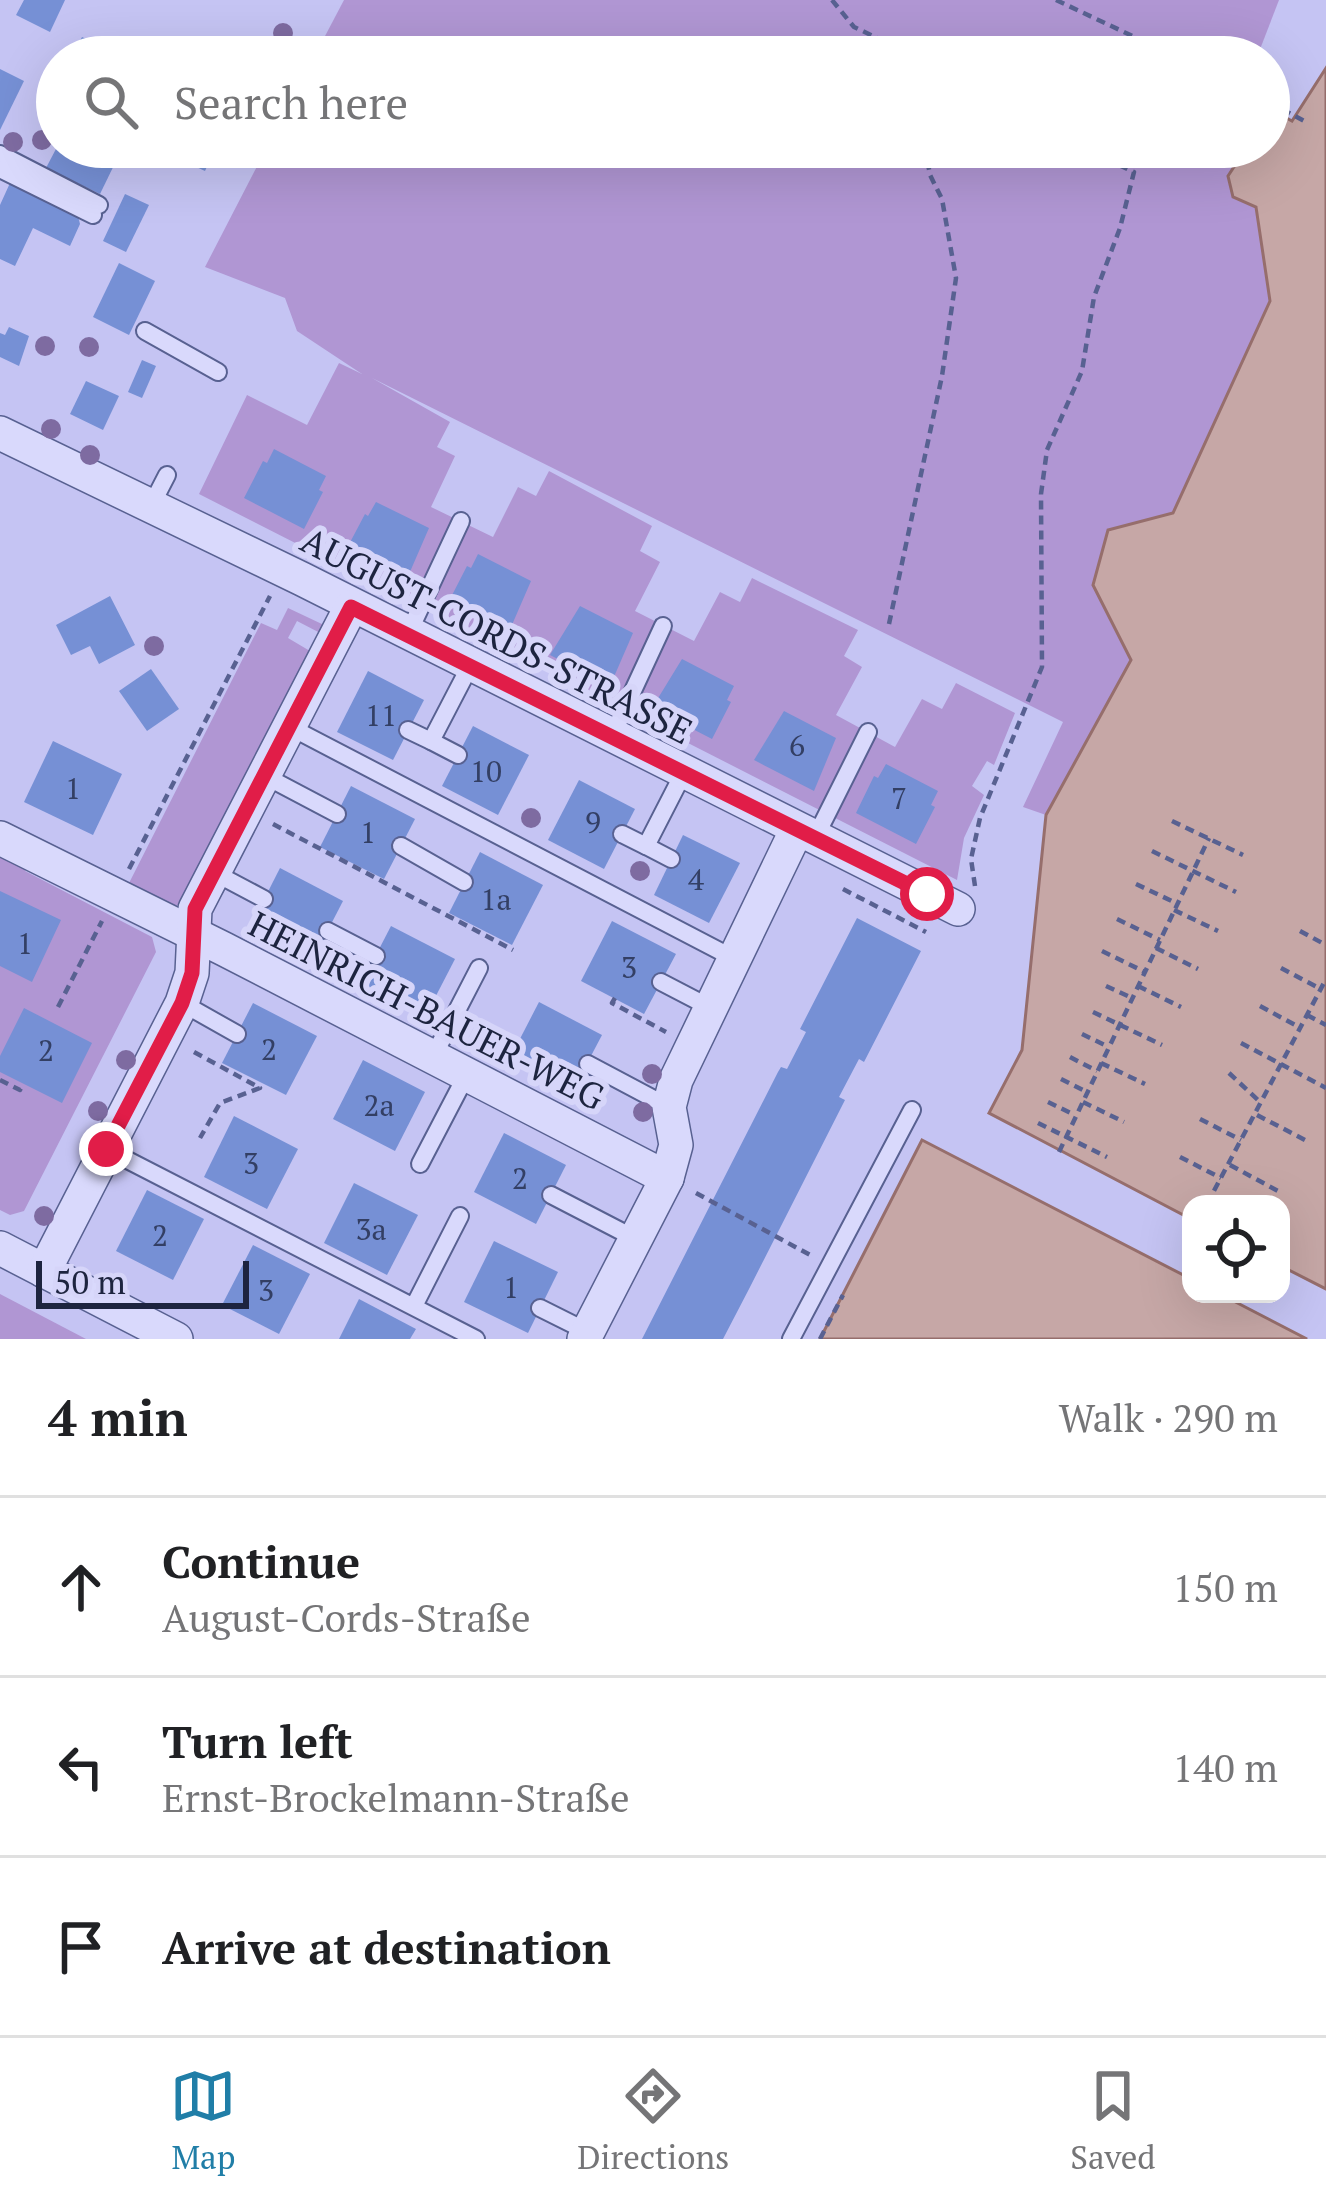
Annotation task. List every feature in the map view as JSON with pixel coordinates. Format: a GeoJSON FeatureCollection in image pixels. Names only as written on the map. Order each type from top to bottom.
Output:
{"type":"FeatureCollection","features":[{"type":"Feature","properties":{"kind":"street","name":"AUGUST-CORDS-STRASSE"},"geometry":{"type":"LineString","coordinates":[[0,433],[806,834],[967,898]]}},
{"type":"Feature","properties":{"kind":"street"},"geometry":{"type":"LineString","coordinates":[[44,1271],[182,1003],[192,973],[195,909],[351,607]]}},
{"type":"Feature","properties":{"kind":"street"},"geometry":{"type":"LineString","coordinates":[[586,1335],[636,1239],[681,1186],[670,1107],[676,1080],[735,959],[806,834]]}},
{"type":"Feature","properties":{"kind":"street","name":"HEINRICH-BAUER-WEG"},"geometry":{"type":"LineString","coordinates":[[10,843],[681,1186]]}},
{"type":"Feature","properties":{"kind":"street"},"geometry":{"type":"LineString","coordinates":[[0,1248],[176,1339]]}},
{"type":"Feature","properties":{"kind":"lane"},"geometry":{"type":"LineString","coordinates":[[0,154],[96,210],[0,170]]}},
{"type":"Feature","properties":{"kind":"lane"},"geometry":{"type":"LineString","coordinates":[[145,331],[218,371]]}},
{"type":"Feature","properties":{"kind":"lane"},"geometry":{"type":"LineString","coordinates":[[151,506],[167,475]]}},
{"type":"Feature","properties":{"kind":"lane"},"geometry":{"type":"LineString","coordinates":[[408,635],[461,521]]}},
{"type":"Feature","properties":{"kind":"lane"},"geometry":{"type":"LineString","coordinates":[[611,736],[663,626]]}},
{"type":"Feature","properties":{"kind":"lane"},"geometry":{"type":"LineString","coordinates":[[431,742],[470,666]]}},
{"type":"Feature","properties":{"kind":"lane"},"geometry":{"type":"LineString","coordinates":[[290,727],[735,959]]}},
{"type":"Feature","properties":{"kind":"lane"},"geometry":{"type":"LineString","coordinates":[[408,730],[458,755]]}},
{"type":"Feature","properties":{"kind":"lane"},"geometry":{"type":"LineString","coordinates":[[806,834],[868,732]]}},
{"type":"Feature","properties":{"kind":"lane"},"geometry":{"type":"LineString","coordinates":[[646,846],[684,772]]}},
{"type":"Feature","properties":{"kind":"lane"},"geometry":{"type":"LineString","coordinates":[[265,776],[337,814]]}},
{"type":"Feature","properties":{"kind":"lane"},"geometry":{"type":"LineString","coordinates":[[622,834],[671,859]]}},
{"type":"Feature","properties":{"kind":"lane"},"geometry":{"type":"LineString","coordinates":[[400,846],[464,882]]}},
{"type":"Feature","properties":{"kind":"lane"},"geometry":{"type":"LineString","coordinates":[[215,873],[264,899]]}},
{"type":"Feature","properties":{"kind":"lane"},"geometry":{"type":"LineString","coordinates":[[328,931],[376,956]]}},
{"type":"Feature","properties":{"kind":"lane"},"geometry":{"type":"LineString","coordinates":[[433,1057],[479,968]]}},
{"type":"Feature","properties":{"kind":"lane"},"geometry":{"type":"LineString","coordinates":[[661,982],[711,1008]]}},
{"type":"Feature","properties":{"kind":"lane"},"geometry":{"type":"LineString","coordinates":[[182,1003],[237,1034]]}},
{"type":"Feature","properties":{"kind":"lane"},"geometry":{"type":"LineString","coordinates":[[588,1064],[670,1107]]}},
{"type":"Feature","properties":{"kind":"lane"},"geometry":{"type":"LineString","coordinates":[[419,1164],[467,1074]]}},
{"type":"Feature","properties":{"kind":"lane"},"geometry":{"type":"LineString","coordinates":[[791,1339],[912,1110]]}},
{"type":"Feature","properties":{"kind":"lane"},"geometry":{"type":"LineString","coordinates":[[106,1149],[476,1339]]}},
{"type":"Feature","properties":{"kind":"lane"},"geometry":{"type":"LineString","coordinates":[[551,1195],[636,1239]]}},
{"type":"Feature","properties":{"kind":"lane"},"geometry":{"type":"LineString","coordinates":[[414,1306],[460,1216]]}},
{"type":"Feature","properties":{"kind":"lane"},"geometry":{"type":"LineString","coordinates":[[540,1308],[586,1335]]}},
{"type":"Feature","properties":{"kind":"path"},"geometry":{"type":"LineString","coordinates":[[832,0],[854,27],[872,36]]}},
{"type":"Feature","properties":{"kind":"path"},"geometry":{"type":"LineString","coordinates":[[1056,0],[1132,36]]}},
{"type":"Feature","properties":{"kind":"path"},"geometry":{"type":"LineString","coordinates":[[1290,113],[1306,122]]}},
{"type":"Feature","properties":{"kind":"path"},"geometry":{"type":"LineString","coordinates":[[889,624],[942,376],[956,278],[945,211],[929,168]]}},
{"type":"Feature","properties":{"kind":"path"},"geometry":{"type":"LineString","coordinates":[[967,898],[980,818],[1042,667],[1041,494],[1047,450],[1082,370],[1094,297],[1120,229],[1134,172],[1125,168]]}},
{"type":"Feature","properties":{"kind":"path"},"geometry":{"type":"LineString","coordinates":[[58,1007],[270,596]]}},
{"type":"Feature","properties":{"kind":"path"},"geometry":{"type":"LineString","coordinates":[[247,809],[514,950]]}},
{"type":"Feature","properties":{"kind":"path"},"geometry":{"type":"LineString","coordinates":[[1172,821],[1243,855]]}},
{"type":"Feature","properties":{"kind":"path"},"geometry":{"type":"LineString","coordinates":[[1059,1152],[1209,838]]}},
{"type":"Feature","properties":{"kind":"path"},"geometry":{"type":"LineString","coordinates":[[1152,851],[1236,892]]}},
{"type":"Feature","properties":{"kind":"path"},"geometry":{"type":"LineString","coordinates":[[825,879],[926,932]]}},
{"type":"Feature","properties":{"kind":"path"},"geometry":{"type":"LineString","coordinates":[[1136,884],[1218,931]]}},
{"type":"Feature","properties":{"kind":"path"},"geometry":{"type":"LineString","coordinates":[[1118,919],[1160,940]]}},
{"type":"Feature","properties":{"kind":"path"},"geometry":{"type":"LineString","coordinates":[[1300,931],[1326,945]]}},
{"type":"Feature","properties":{"kind":"path"},"geometry":{"type":"LineString","coordinates":[[1156,948],[1198,969]]}},
{"type":"Feature","properties":{"kind":"path"},"geometry":{"type":"LineString","coordinates":[[1102,951],[1145,972]]}},
{"type":"Feature","properties":{"kind":"path"},"geometry":{"type":"LineString","coordinates":[[1281,968],[1321,989]]}},
{"type":"Feature","properties":{"kind":"path"},"geometry":{"type":"LineString","coordinates":[[1212,1195],[1326,979]]}},
{"type":"Feature","properties":{"kind":"path"},"geometry":{"type":"LineString","coordinates":[[1106,986],[1132,998]]}},
{"type":"Feature","properties":{"kind":"path"},"geometry":{"type":"LineString","coordinates":[[1138,986],[1181,1007]]}},
{"type":"Feature","properties":{"kind":"path"},"geometry":{"type":"LineString","coordinates":[[614,998],[612,1003],[693,1046]]}},
{"type":"Feature","properties":{"kind":"path"},"geometry":{"type":"LineString","coordinates":[[1260,1006],[1300,1028]]}},
{"type":"Feature","properties":{"kind":"path"},"geometry":{"type":"LineString","coordinates":[[1093,1012],[1162,1045]]}},
{"type":"Feature","properties":{"kind":"path"},"geometry":{"type":"LineString","coordinates":[[1307,1015],[1326,1025]]}},
{"type":"Feature","properties":{"kind":"path"},"geometry":{"type":"LineString","coordinates":[[1082,1034],[1109,1047]]}},
{"type":"Feature","properties":{"kind":"path"},"geometry":{"type":"LineString","coordinates":[[1241,1043],[1326,1088]]}},
{"type":"Feature","properties":{"kind":"path"},"geometry":{"type":"LineString","coordinates":[[189,1049],[260,1088],[220,1102],[200,1138]]}},
{"type":"Feature","properties":{"kind":"path"},"geometry":{"type":"LineString","coordinates":[[1070,1057],[1097,1071]]}},
{"type":"Feature","properties":{"kind":"path"},"geometry":{"type":"LineString","coordinates":[[1101,1063],[1144,1084]]}},
{"type":"Feature","properties":{"kind":"path"},"geometry":{"type":"LineString","coordinates":[[1228,1072],[1261,1102]]}},
{"type":"Feature","properties":{"kind":"path"},"geometry":{"type":"LineString","coordinates":[[1061,1079],[1087,1092]]}},
{"type":"Feature","properties":{"kind":"path"},"geometry":{"type":"LineString","coordinates":[[0,1080],[20,1090],[23,1084]]}},
{"type":"Feature","properties":{"kind":"path"},"geometry":{"type":"LineString","coordinates":[[1048,1102],[1076,1116]]}},
{"type":"Feature","properties":{"kind":"path"},"geometry":{"type":"LineString","coordinates":[[1083,1102],[1124,1122]]}},
{"type":"Feature","properties":{"kind":"path"},"geometry":{"type":"LineString","coordinates":[[1255,1114],[1305,1140]]}},
{"type":"Feature","properties":{"kind":"path"},"geometry":{"type":"LineString","coordinates":[[1200,1119],[1240,1140]]}},
{"type":"Feature","properties":{"kind":"path"},"geometry":{"type":"LineString","coordinates":[[1038,1123],[1108,1157]]}},
{"type":"Feature","properties":{"kind":"path"},"geometry":{"type":"LineString","coordinates":[[1180,1157],[1221,1178]]}},
{"type":"Feature","properties":{"kind":"path"},"geometry":{"type":"LineString","coordinates":[[1228,1164],[1278,1191]]}},
{"type":"Feature","properties":{"kind":"path"},"geometry":{"type":"LineString","coordinates":[[681,1186],[798,1248]]}},
{"type":"Feature","properties":{"kind":"shaded area"},"geometry":{"type":"Polygon","coordinates":[[[344,0],[1279,0],[1265,36],[325,36],[344,0]]]}},
{"type":"Feature","properties":{"kind":"shaded area"},"geometry":{"type":"Polygon","coordinates":[[[1326,68],[1326,1289],[1290,1271],[1290,1195],[1182,1195],[1182,1214],[989,1113],[1022,1050],[1046,815],[1131,660],[1093,585],[1108,530],[1173,513],[1270,301],[1256,207],[1233,197],[1228,176],[1233,168],[1290,168],[1290,120],[1326,68]]]}},
{"type":"Feature","properties":{"kind":"shaded area"},"geometry":{"type":"Polygon","coordinates":[[[256,168],[1233,168],[1228,176],[1256,207],[1270,301],[1173,514],[1093,585],[1131,660],[1046,815],[1023,807],[1063,722],[372,378],[450,422],[437,447],[455,456],[431,507],[493,537],[518,487],[536,496],[549,471],[652,526],[640,551],[660,562],[635,611],[694,641],[720,592],[740,602],[752,578],[858,630],[844,656],[862,667],[836,715],[895,747],[922,699],[942,709],[956,683],[1015,713],[994,765],[987,761],[972,786],[984,795],[964,838],[957,880],[199,494],[247,395],[307,425],[339,363],[362,374],[297,331],[285,298],[205,267],[256,168]]]}},
{"type":"Feature","properties":{"kind":"shaded area"},"geometry":{"type":"Polygon","coordinates":[[[288,608],[324,625],[324,635],[297,621],[288,638],[315,654],[185,901],[172,908],[125,891],[261,623],[277,630],[288,608]]]}},
{"type":"Feature","properties":{"kind":"shaded area"},"geometry":{"type":"Polygon","coordinates":[[[0,847],[28,861],[25,871],[152,937],[156,952],[24,1211],[10,1215],[0,1210],[0,847]]]}},
{"type":"Feature","properties":{"kind":"shaded area"},"geometry":{"type":"Polygon","coordinates":[[[922,1140],[1182,1274],[1182,1303],[1237,1303],[1307,1339],[820,1339],[922,1140]]]}},
{"type":"Feature","properties":{"kind":"shaded area"},"geometry":{"type":"Polygon","coordinates":[[[0,1294],[86,1339],[0,1339],[0,1294]]]}},
{"type":"Feature","properties":{"kind":"building"},"geometry":{"type":"Polygon","coordinates":[[[24,0],[65,0],[50,32],[16,15],[24,0]]]}},
{"type":"Feature","properties":{"kind":"building"},"geometry":{"type":"Polygon","coordinates":[[[0,69],[24,81],[0,130],[0,69]]]}},
{"type":"Feature","properties":{"kind":"building"},"geometry":{"type":"Polygon","coordinates":[[[46,168],[113,168],[100,194],[46,168]]]}},
{"type":"Feature","properties":{"kind":"building"},"geometry":{"type":"Polygon","coordinates":[[[10,183],[78,216],[80,224],[70,246],[33,228],[15,266],[0,259],[0,205],[10,183]]]}},
{"type":"Feature","properties":{"kind":"building"},"geometry":{"type":"Polygon","coordinates":[[[125,194],[149,205],[126,252],[103,241],[125,194]]]}},
{"type":"Feature","properties":{"kind":"building"},"geometry":{"type":"Polygon","coordinates":[[[119,263],[155,281],[129,335],[93,317],[119,263]]]}},
{"type":"Feature","properties":{"kind":"building"},"geometry":{"type":"Polygon","coordinates":[[[9,327],[29,336],[19,366],[0,357],[0,333],[5,335],[9,327]]]}},
{"type":"Feature","properties":{"kind":"building"},"geometry":{"type":"Polygon","coordinates":[[[142,360],[156,366],[142,398],[128,392],[142,360]]]}},
{"type":"Feature","properties":{"kind":"building"},"geometry":{"type":"Polygon","coordinates":[[[86,381],[119,396],[103,430],[70,414],[86,381]]]}},
{"type":"Feature","properties":{"kind":"building"},"geometry":{"type":"Polygon","coordinates":[[[274,449],[326,476],[304,529],[244,498],[274,449]]]}},
{"type":"Feature","properties":{"kind":"building"},"geometry":{"type":"Polygon","coordinates":[[[376,502],[429,528],[406,581],[346,550],[376,502]]]}},
{"type":"Feature","properties":{"kind":"building"},"geometry":{"type":"Polygon","coordinates":[[[478,554],[531,581],[508,634],[448,603],[478,554]]]}},
{"type":"Feature","properties":{"kind":"building"},"geometry":{"type":"Polygon","coordinates":[[[110,596],[135,645],[99,664],[90,646],[71,655],[56,625],[110,596]]]}},
{"type":"Feature","properties":{"kind":"building"},"geometry":{"type":"Polygon","coordinates":[[[580,606],[633,633],[610,686],[550,655],[580,606]]]}},
{"type":"Feature","properties":{"kind":"building"},"geometry":{"type":"Polygon","coordinates":[[[682,659],[734,686],[712,739],[652,708],[682,659]]]}},
{"type":"Feature","properties":{"kind":"building"},"geometry":{"type":"Polygon","coordinates":[[[151,669],[179,709],[147,731],[119,691],[151,669]]]}},
{"type":"Feature","properties":{"kind":"building"},"geometry":{"type":"Polygon","coordinates":[[[368,671],[424,700],[393,760],[337,732],[368,671]]]}},
{"type":"Feature","properties":{"kind":"building"},"geometry":{"type":"Polygon","coordinates":[[[784,711],[836,738],[814,791],[754,760],[784,711]]]}},
{"type":"Feature","properties":{"kind":"building"},"geometry":{"type":"Polygon","coordinates":[[[473,726],[529,755],[498,815],[442,786],[473,726]]]}},
{"type":"Feature","properties":{"kind":"building"},"geometry":{"type":"Polygon","coordinates":[[[53,741],[122,774],[93,835],[24,802],[53,741]]]}},
{"type":"Feature","properties":{"kind":"building"},"geometry":{"type":"Polygon","coordinates":[[[886,764],[938,791],[916,844],[856,813],[874,776],[878,778],[886,764]]]}},
{"type":"Feature","properties":{"kind":"building"},"geometry":{"type":"Polygon","coordinates":[[[579,780],[635,809],[604,869],[548,840],[579,780]]]}},
{"type":"Feature","properties":{"kind":"building"},"geometry":{"type":"Polygon","coordinates":[[[351,786],[415,819],[384,879],[320,847],[351,786]]]}},
{"type":"Feature","properties":{"kind":"building"},"geometry":{"type":"Polygon","coordinates":[[[683,835],[740,863],[709,923],[654,895],[683,835]]]}},
{"type":"Feature","properties":{"kind":"building"},"geometry":{"type":"Polygon","coordinates":[[[480,852],[543,885],[512,945],[449,913],[480,852]]]}},
{"type":"Feature","properties":{"kind":"building"},"geometry":{"type":"Polygon","coordinates":[[[280,868],[343,901],[312,961],[249,929],[280,868]]]}},
{"type":"Feature","properties":{"kind":"building"},"geometry":{"type":"Polygon","coordinates":[[[0,891],[61,920],[32,982],[0,966],[0,891]]]}},
{"type":"Feature","properties":{"kind":"building"},"geometry":{"type":"Polygon","coordinates":[[[857,918],[921,951],[864,1062],[859,1059],[839,1097],[845,1100],[749,1289],[723,1339],[642,1339],[778,1072],[781,1067],[787,1069],[806,1032],[800,1029],[857,918]]]}},
{"type":"Feature","properties":{"kind":"building"},"geometry":{"type":"Polygon","coordinates":[[[612,921],[676,954],[644,1014],[581,981],[612,921]]]}},
{"type":"Feature","properties":{"kind":"building"},"geometry":{"type":"Polygon","coordinates":[[[391,926],[455,959],[424,1019],[360,986],[391,926]]]}},
{"type":"Feature","properties":{"kind":"building"},"geometry":{"type":"Polygon","coordinates":[[[539,1002],[602,1035],[571,1094],[508,1062],[539,1002]]]}},
{"type":"Feature","properties":{"kind":"building"},"geometry":{"type":"Polygon","coordinates":[[[253,1003],[317,1036],[286,1095],[222,1063],[253,1003]]]}},
{"type":"Feature","properties":{"kind":"building"},"geometry":{"type":"Polygon","coordinates":[[[24,1008],[92,1043],[62,1103],[0,1072],[0,1056],[24,1008]]]}},
{"type":"Feature","properties":{"kind":"building"},"geometry":{"type":"Polygon","coordinates":[[[363,1060],[425,1092],[395,1151],[333,1119],[363,1060]]]}},
{"type":"Feature","properties":{"kind":"building"},"geometry":{"type":"Polygon","coordinates":[[[234,1116],[298,1149],[267,1209],[204,1177],[234,1116]]]}},
{"type":"Feature","properties":{"kind":"building"},"geometry":{"type":"Polygon","coordinates":[[[504,1133],[566,1165],[536,1224],[474,1192],[504,1133]]]}},
{"type":"Feature","properties":{"kind":"building"},"geometry":{"type":"Polygon","coordinates":[[[354,1183],[418,1215],[387,1275],[324,1243],[354,1183]]]}},
{"type":"Feature","properties":{"kind":"building"},"geometry":{"type":"Polygon","coordinates":[[[147,1190],[204,1219],[173,1280],[116,1251],[147,1190]]]}},
{"type":"Feature","properties":{"kind":"building"},"geometry":{"type":"Polygon","coordinates":[[[494,1241],[558,1272],[528,1333],[464,1302],[494,1241]]]}},
{"type":"Feature","properties":{"kind":"building"},"geometry":{"type":"Polygon","coordinates":[[[253,1245],[310,1274],[279,1334],[222,1305],[253,1245]]]}},
{"type":"Feature","properties":{"kind":"building"},"geometry":{"type":"Polygon","coordinates":[[[359,1299],[416,1329],[410,1339],[339,1339],[359,1299]]]}},
{"type":"Feature","properties":{"kind":"route"},"geometry":{"type":"LineString","coordinates":[[106,1149],[182,1003],[192,973],[195,909],[351,607],[927,894]]}}]}
